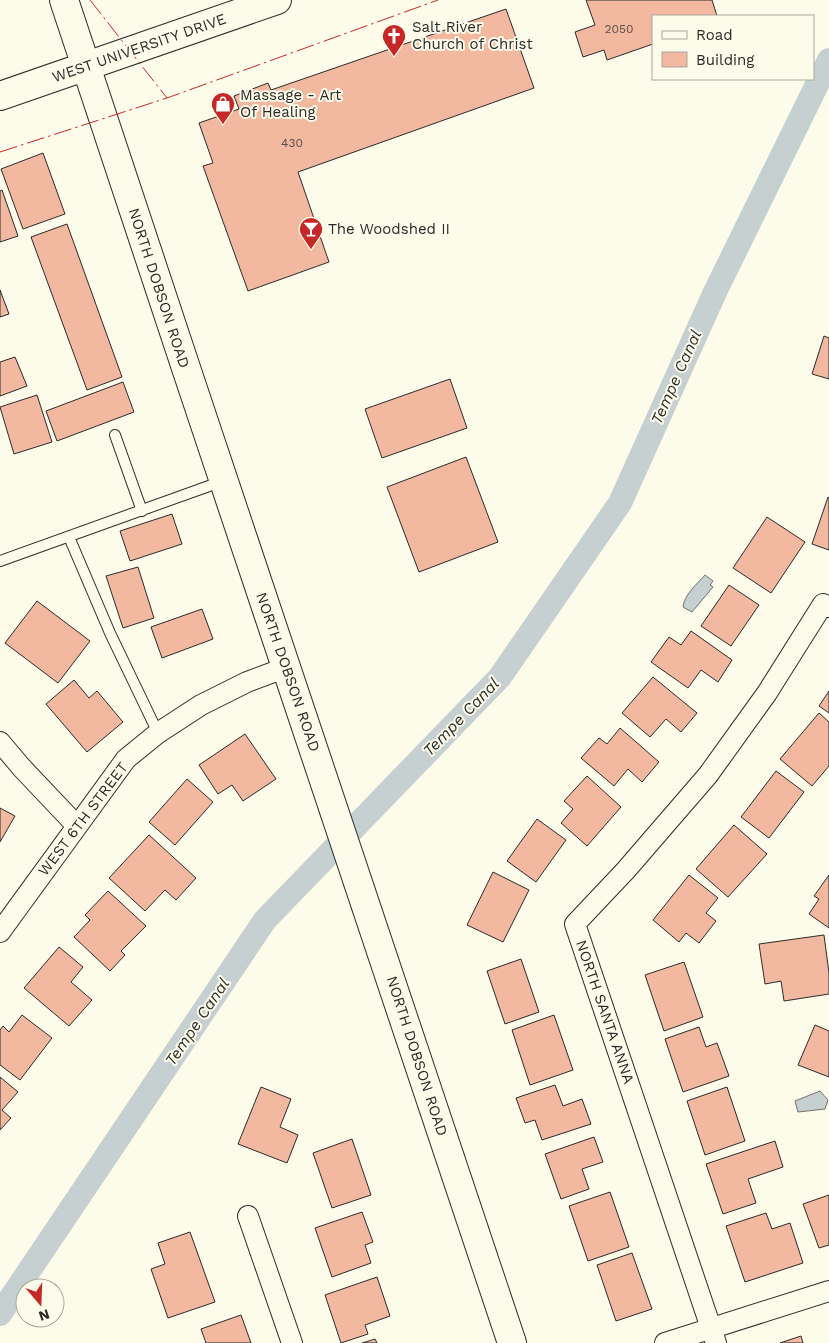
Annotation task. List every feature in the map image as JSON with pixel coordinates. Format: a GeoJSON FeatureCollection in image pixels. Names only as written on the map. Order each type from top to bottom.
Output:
{"type":"FeatureCollection","features":[{"type":"Feature","properties":{"kind":"main road","name":"NORTH DOBSON ROAD"},"geometry":{"type":"LineString","coordinates":[[64,0],[512,1343]]}},
{"type":"Feature","properties":{"kind":"main road","name":"WEST UNIVERSITY DRIVE"},"geometry":{"type":"LineString","coordinates":[[0,96],[277,0]]}},
{"type":"Feature","properties":{"kind":"street","name":"NORTH SANTA ANNA"},"geometry":{"type":"LineString","coordinates":[[714,1336],[575,924],[626,870],[708,775],[826,606]]}},
{"type":"Feature","properties":{"kind":"street","name":"WEST 6TH STREET"},"geometry":{"type":"LineString","coordinates":[[0,932],[76,825],[126,759],[158,733],[201,705],[247,682],[287,667]]}},
{"type":"Feature","properties":{"kind":"street"},"geometry":{"type":"LineString","coordinates":[[0,742],[76,825]]}},
{"type":"Feature","properties":{"kind":"street"},"geometry":{"type":"LineString","coordinates":[[248,1216],[292,1343]]}},
{"type":"Feature","properties":{"kind":"street"},"geometry":{"type":"LineString","coordinates":[[665,1343],[714,1336],[829,1291]]}},
{"type":"Feature","properties":{"kind":"lane"},"geometry":{"type":"LineString","coordinates":[[115,435],[142,511]]}},
{"type":"Feature","properties":{"kind":"lane"},"geometry":{"type":"LineString","coordinates":[[0,561],[224,481]]}},
{"type":"Feature","properties":{"kind":"lane"},"geometry":{"type":"LineString","coordinates":[[68,537],[110,633],[158,733]]}},
{"type":"Feature","properties":{"kind":"shaded area"},"geometry":{"type":"Polygon","coordinates":[[[705,575],[713,581],[710,585],[713,587],[692,612],[683,607],[684,603],[691,590],[705,575]]]}},
{"type":"Feature","properties":{"kind":"shaded area"},"geometry":{"type":"Polygon","coordinates":[[[820,1091],[828,1100],[825,1109],[798,1112],[795,1101],[820,1091]]]}},
{"type":"Feature","properties":{"kind":"building"},"geometry":{"type":"Polygon","coordinates":[[[586,0],[712,0],[717,15],[652,15],[652,44],[607,60],[604,50],[583,57],[575,32],[595,25],[586,0]]]}},
{"type":"Feature","properties":{"kind":"building"},"geometry":{"type":"Polygon","coordinates":[[[506,9],[534,88],[298,172],[329,262],[248,291],[203,166],[213,163],[199,123],[239,109],[234,96],[268,83],[271,90],[506,9]]]}},
{"type":"Feature","properties":{"kind":"building"},"geometry":{"type":"Polygon","coordinates":[[[43,153],[65,214],[23,229],[1,169],[43,153]]]}},
{"type":"Feature","properties":{"kind":"building"},"geometry":{"type":"Polygon","coordinates":[[[2,190],[18,236],[0,242],[0,191],[2,190]]]}},
{"type":"Feature","properties":{"kind":"building"},"geometry":{"type":"Polygon","coordinates":[[[67,224],[122,377],[87,390],[31,237],[67,224]]]}},
{"type":"Feature","properties":{"kind":"building"},"geometry":{"type":"Polygon","coordinates":[[[0,290],[9,314],[0,317],[0,290]]]}},
{"type":"Feature","properties":{"kind":"building"},"geometry":{"type":"Polygon","coordinates":[[[824,336],[829,338],[829,379],[812,374],[824,336]]]}},
{"type":"Feature","properties":{"kind":"building"},"geometry":{"type":"Polygon","coordinates":[[[15,357],[27,386],[0,396],[0,362],[15,357]]]}},
{"type":"Feature","properties":{"kind":"building"},"geometry":{"type":"Polygon","coordinates":[[[450,379],[467,428],[382,458],[365,409],[450,379]]]}},
{"type":"Feature","properties":{"kind":"building"},"geometry":{"type":"Polygon","coordinates":[[[123,382],[134,412],[57,441],[46,411],[123,382]]]}},
{"type":"Feature","properties":{"kind":"building"},"geometry":{"type":"Polygon","coordinates":[[[37,395],[52,442],[14,454],[0,407],[37,395]]]}},
{"type":"Feature","properties":{"kind":"building"},"geometry":{"type":"Polygon","coordinates":[[[466,457],[498,542],[419,572],[387,487],[466,457]]]}},
{"type":"Feature","properties":{"kind":"building"},"geometry":{"type":"Polygon","coordinates":[[[829,498],[829,550],[812,544],[829,498]]]}},
{"type":"Feature","properties":{"kind":"building"},"geometry":{"type":"Polygon","coordinates":[[[172,514],[182,544],[130,561],[120,531],[172,514]]]}},
{"type":"Feature","properties":{"kind":"building"},"geometry":{"type":"Polygon","coordinates":[[[767,517],[805,542],[771,593],[733,568],[767,517]]]}},
{"type":"Feature","properties":{"kind":"building"},"geometry":{"type":"Polygon","coordinates":[[[138,567],[154,618],[123,628],[106,576],[138,567]]]}},
{"type":"Feature","properties":{"kind":"building"},"geometry":{"type":"Polygon","coordinates":[[[729,585],[759,605],[731,646],[701,626],[729,585]]]}},
{"type":"Feature","properties":{"kind":"building"},"geometry":{"type":"Polygon","coordinates":[[[37,601],[90,641],[58,683],[5,643],[37,601]]]}},
{"type":"Feature","properties":{"kind":"building"},"geometry":{"type":"Polygon","coordinates":[[[202,609],[213,639],[162,658],[151,627],[202,609]]]}},
{"type":"Feature","properties":{"kind":"building"},"geometry":{"type":"Polygon","coordinates":[[[691,631],[732,660],[718,682],[701,670],[688,688],[651,662],[669,637],[681,645],[691,631]]]}},
{"type":"Feature","properties":{"kind":"building"},"geometry":{"type":"Polygon","coordinates":[[[653,677],[697,713],[681,732],[666,719],[650,737],[622,713],[653,677]]]}},
{"type":"Feature","properties":{"kind":"building"},"geometry":{"type":"Polygon","coordinates":[[[74,680],[89,698],[97,691],[123,722],[87,752],[46,704],[74,680]]]}},
{"type":"Feature","properties":{"kind":"building"},"geometry":{"type":"Polygon","coordinates":[[[829,691],[829,713],[819,706],[829,691]]]}},
{"type":"Feature","properties":{"kind":"building"},"geometry":{"type":"Polygon","coordinates":[[[819,713],[829,722],[829,766],[812,786],[780,759],[819,713]]]}},
{"type":"Feature","properties":{"kind":"building"},"geometry":{"type":"Polygon","coordinates":[[[620,728],[659,762],[642,782],[628,769],[614,786],[581,758],[599,738],[607,744],[620,728]]]}},
{"type":"Feature","properties":{"kind":"building"},"geometry":{"type":"Polygon","coordinates":[[[245,734],[276,779],[243,801],[232,785],[218,794],[199,765],[245,734]]]}},
{"type":"Feature","properties":{"kind":"building"},"geometry":{"type":"Polygon","coordinates":[[[776,771],[804,792],[769,838],[741,817],[776,771]]]}},
{"type":"Feature","properties":{"kind":"building"},"geometry":{"type":"Polygon","coordinates":[[[587,776],[621,807],[587,846],[561,823],[573,809],[564,801],[587,776]]]}},
{"type":"Feature","properties":{"kind":"building"},"geometry":{"type":"Polygon","coordinates":[[[187,779],[213,802],[175,845],[149,822],[187,779]]]}},
{"type":"Feature","properties":{"kind":"building"},"geometry":{"type":"Polygon","coordinates":[[[0,808],[15,816],[0,842],[0,808]]]}},
{"type":"Feature","properties":{"kind":"building"},"geometry":{"type":"Polygon","coordinates":[[[537,819],[566,840],[536,882],[507,861],[537,819]]]}},
{"type":"Feature","properties":{"kind":"building"},"geometry":{"type":"Polygon","coordinates":[[[734,825],[767,854],[728,897],[696,869],[734,825]]]}},
{"type":"Feature","properties":{"kind":"building"},"geometry":{"type":"Polygon","coordinates":[[[149,835],[196,878],[176,900],[165,890],[145,911],[109,878],[149,835]]]}},
{"type":"Feature","properties":{"kind":"building"},"geometry":{"type":"Polygon","coordinates":[[[493,872],[529,890],[503,942],[467,925],[493,872]]]}},
{"type":"Feature","properties":{"kind":"building"},"geometry":{"type":"Polygon","coordinates":[[[689,875],[718,898],[706,913],[716,921],[699,943],[686,933],[679,942],[653,920],[689,875]]]}},
{"type":"Feature","properties":{"kind":"building"},"geometry":{"type":"Polygon","coordinates":[[[829,875],[829,928],[809,914],[819,899],[814,896],[829,875]]]}},
{"type":"Feature","properties":{"kind":"building"},"geometry":{"type":"Polygon","coordinates":[[[108,891],[146,926],[121,951],[125,955],[110,971],[74,937],[90,920],[85,915],[108,891]]]}},
{"type":"Feature","properties":{"kind":"building"},"geometry":{"type":"Polygon","coordinates":[[[824,935],[829,973],[829,994],[784,1001],[781,981],[765,984],[759,944],[824,935]]]}},
{"type":"Feature","properties":{"kind":"building"},"geometry":{"type":"Polygon","coordinates":[[[59,947],[83,967],[71,982],[92,1000],[69,1026],[24,988],[59,947]]]}},
{"type":"Feature","properties":{"kind":"building"},"geometry":{"type":"Polygon","coordinates":[[[521,959],[539,1012],[505,1024],[487,971],[521,959]]]}},
{"type":"Feature","properties":{"kind":"building"},"geometry":{"type":"Polygon","coordinates":[[[684,962],[703,1017],[664,1031],[645,975],[684,962]]]}},
{"type":"Feature","properties":{"kind":"building"},"geometry":{"type":"Polygon","coordinates":[[[22,1015],[52,1038],[20,1080],[0,1065],[0,1030],[3,1026],[9,1032],[22,1015]]]}},
{"type":"Feature","properties":{"kind":"building"},"geometry":{"type":"Polygon","coordinates":[[[554,1015],[573,1070],[530,1085],[512,1030],[554,1015]]]}},
{"type":"Feature","properties":{"kind":"building"},"geometry":{"type":"Polygon","coordinates":[[[815,1025],[829,1031],[829,1077],[798,1065],[815,1025]]]}},
{"type":"Feature","properties":{"kind":"building"},"geometry":{"type":"Polygon","coordinates":[[[699,1027],[706,1047],[717,1043],[729,1076],[683,1092],[665,1039],[699,1027]]]}},
{"type":"Feature","properties":{"kind":"building"},"geometry":{"type":"Polygon","coordinates":[[[0,1077],[18,1092],[2,1110],[11,1118],[0,1130],[0,1077]]]}},
{"type":"Feature","properties":{"kind":"building"},"geometry":{"type":"Polygon","coordinates":[[[555,1085],[563,1106],[582,1099],[591,1124],[542,1140],[535,1120],[525,1123],[516,1098],[555,1085]]]}},
{"type":"Feature","properties":{"kind":"building"},"geometry":{"type":"Polygon","coordinates":[[[261,1087],[291,1099],[280,1127],[298,1135],[287,1163],[238,1144],[261,1087]]]}},
{"type":"Feature","properties":{"kind":"building"},"geometry":{"type":"Polygon","coordinates":[[[727,1087],[745,1141],[705,1155],[687,1101],[727,1087]]]}},
{"type":"Feature","properties":{"kind":"building"},"geometry":{"type":"Polygon","coordinates":[[[594,1137],[603,1162],[582,1169],[589,1189],[561,1199],[545,1154],[594,1137]]]}},
{"type":"Feature","properties":{"kind":"building"},"geometry":{"type":"Polygon","coordinates":[[[352,1139],[371,1195],[332,1208],[313,1153],[352,1139]]]}},
{"type":"Feature","properties":{"kind":"building"},"geometry":{"type":"Polygon","coordinates":[[[775,1141],[783,1167],[748,1179],[756,1203],[723,1214],[706,1164],[775,1141]]]}},
{"type":"Feature","properties":{"kind":"building"},"geometry":{"type":"Polygon","coordinates":[[[610,1192],[629,1247],[588,1261],[569,1206],[610,1192]]]}},
{"type":"Feature","properties":{"kind":"building"},"geometry":{"type":"Polygon","coordinates":[[[829,1195],[829,1245],[819,1248],[803,1204],[829,1195]]]}},
{"type":"Feature","properties":{"kind":"building"},"geometry":{"type":"Polygon","coordinates":[[[362,1212],[373,1242],[365,1245],[371,1263],[332,1277],[315,1228],[362,1212]]]}},
{"type":"Feature","properties":{"kind":"building"},"geometry":{"type":"Polygon","coordinates":[[[766,1213],[772,1229],[790,1223],[803,1263],[745,1282],[726,1226],[766,1213]]]}},
{"type":"Feature","properties":{"kind":"building"},"geometry":{"type":"Polygon","coordinates":[[[190,1232],[215,1302],[168,1318],[151,1269],[165,1264],[158,1243],[190,1232]]]}},
{"type":"Feature","properties":{"kind":"building"},"geometry":{"type":"Polygon","coordinates":[[[632,1253],[652,1309],[616,1321],[597,1265],[632,1253]]]}},
{"type":"Feature","properties":{"kind":"building"},"geometry":{"type":"Polygon","coordinates":[[[377,1277],[390,1316],[365,1325],[368,1334],[341,1343],[325,1295],[377,1277]]]}},
{"type":"Feature","properties":{"kind":"building"},"geometry":{"type":"Polygon","coordinates":[[[241,1315],[251,1343],[206,1343],[201,1329],[241,1315]]]}},
{"type":"Feature","properties":{"kind":"building"},"geometry":{"type":"Polygon","coordinates":[[[801,1336],[803,1343],[780,1343],[801,1336]]]}},
{"type":"Feature","properties":{"kind":"building"},"geometry":{"type":"Polygon","coordinates":[[[375,1339],[377,1343],[362,1343],[375,1339]]]}},
{"type":"Feature","properties":{"kind":"waterway","name":"Tempe Canal"},"geometry":{"type":"LineString","coordinates":[[0,1314],[265,920],[500,677],[620,503],[715,292],[829,60]]}},
{"type":"Feature","properties":{"kind":"power"},"geometry":{"type":"LineString","coordinates":[[90,0],[167,98]]}},
{"type":"Feature","properties":{"kind":"power"},"geometry":{"type":"LineString","coordinates":[[0,152],[167,98],[438,0]]}},
{"type":"Feature","properties":{"kind":"place","name":"Salt River Church of Christ"},"geometry":{"type":"Point","coordinates":[394,57]}},
{"type":"Feature","properties":{"kind":"place","name":"Massage - Art Of Healing"},"geometry":{"type":"Point","coordinates":[223,125]}},
{"type":"Feature","properties":{"kind":"place","name":"The Woodshed II"},"geometry":{"type":"Point","coordinates":[311,250]}}]}
